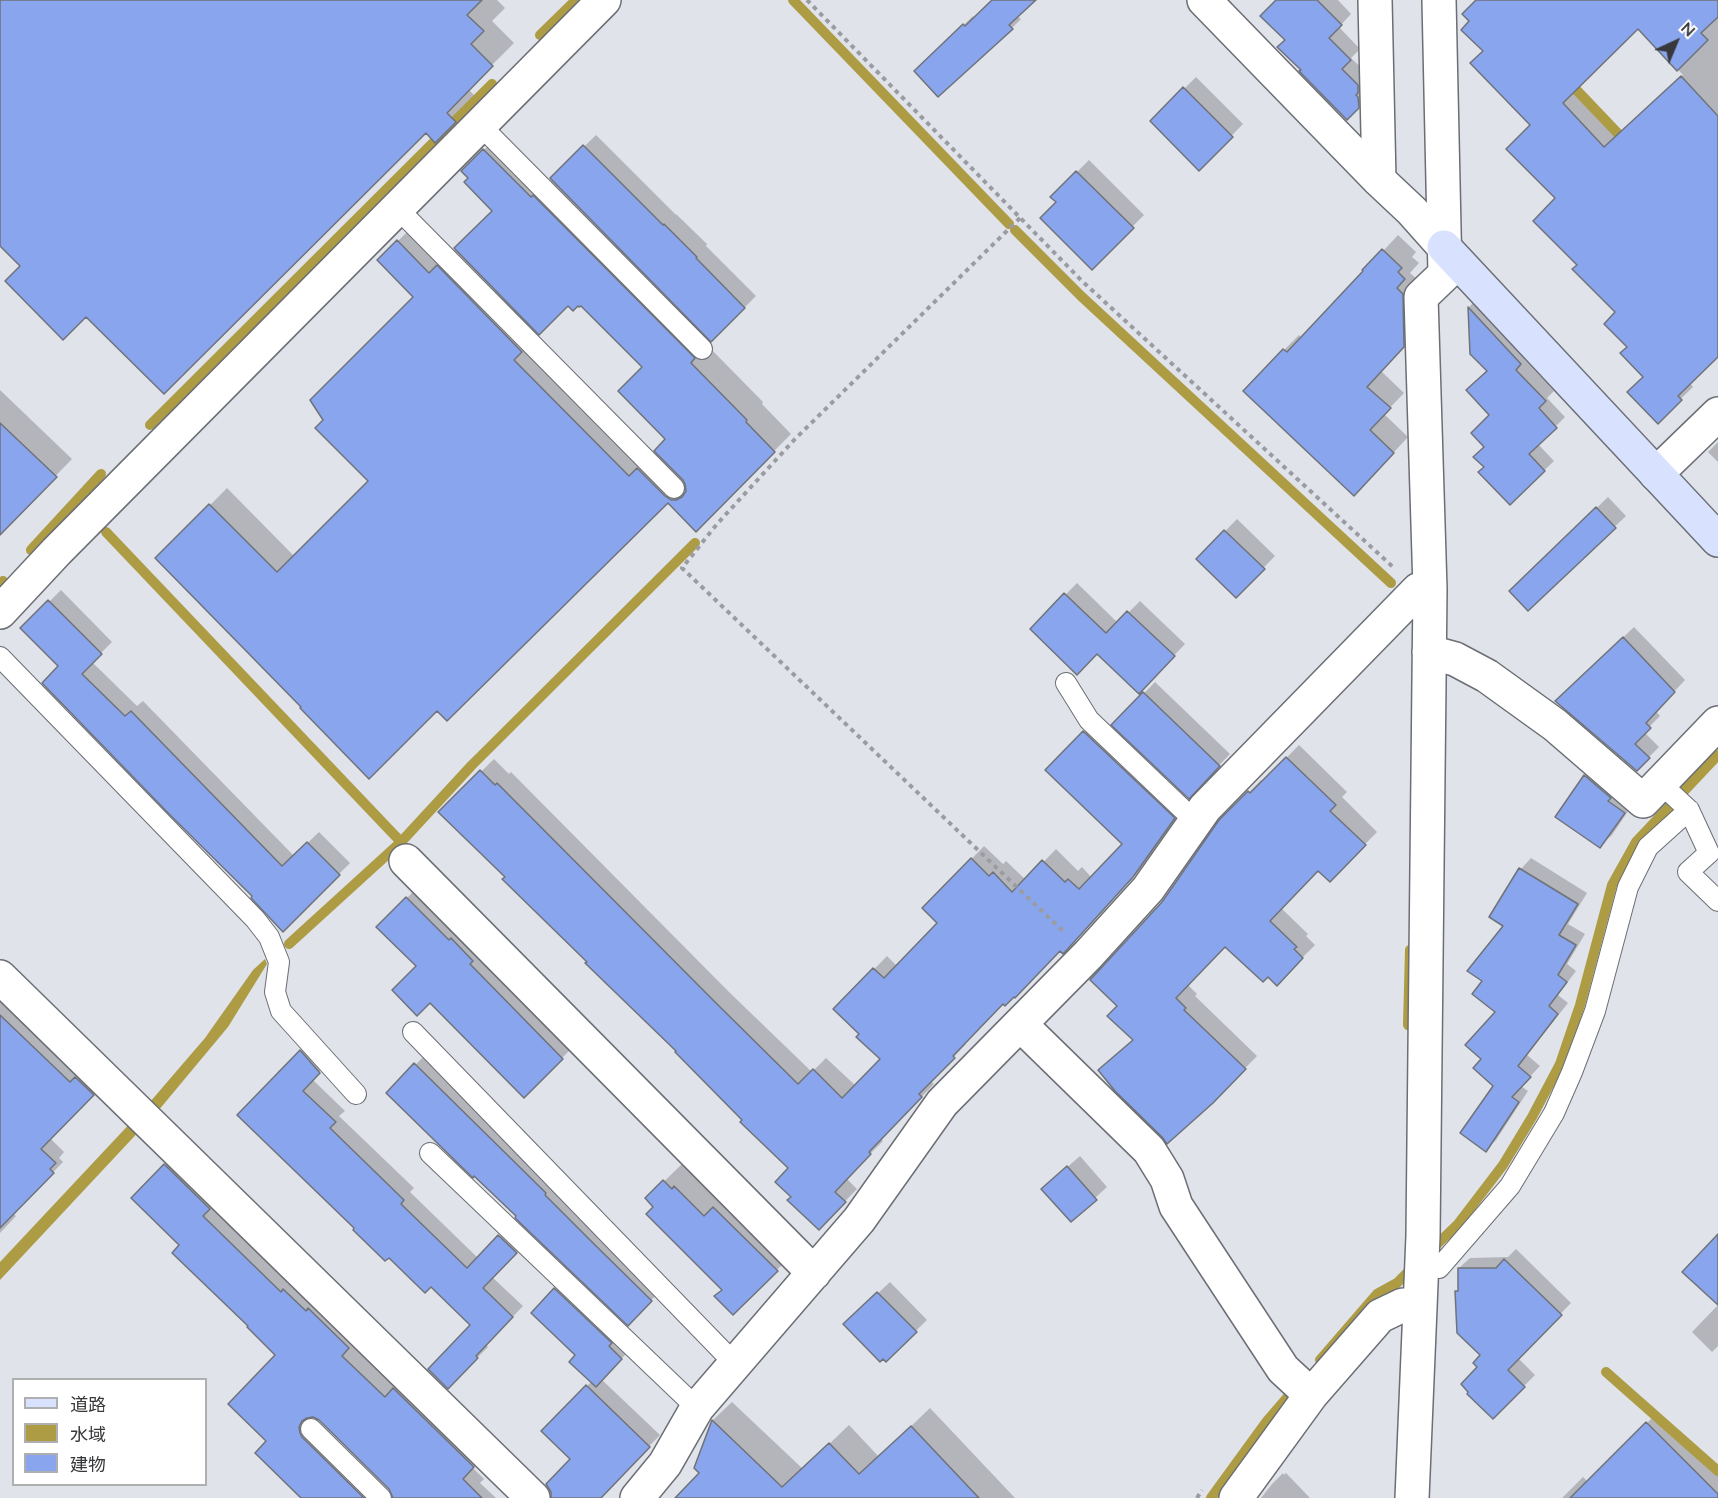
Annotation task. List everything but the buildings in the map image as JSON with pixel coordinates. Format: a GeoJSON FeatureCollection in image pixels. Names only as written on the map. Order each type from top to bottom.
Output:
{"type":"FeatureCollection","features":[{"type":"Feature","properties":{"kind":"street"},"geometry":{"type":"LineString","coordinates":[[0,612],[57,551],[604,0]]}},
{"type":"Feature","properties":{"kind":"street"},"geometry":{"type":"LineString","coordinates":[[1204,0],[1412,211],[1718,540]]}},
{"type":"Feature","properties":{"kind":"street"},"geometry":{"type":"LineString","coordinates":[[1375,0],[1379,180]]}},
{"type":"Feature","properties":{"kind":"street"},"geometry":{"type":"LineString","coordinates":[[1412,1498],[1420,1309],[1430,1272],[1423,1236],[1429,652],[1424,590],[1421,297],[1445,274],[1439,0]]}},
{"type":"Feature","properties":{"kind":"street"},"geometry":{"type":"LineString","coordinates":[[1656,474],[1718,414]]}},
{"type":"Feature","properties":{"kind":"street"},"geometry":{"type":"LineString","coordinates":[[637,1498],[665,1464],[698,1408],[859,1220],[942,1103],[1088,955],[1148,889],[1205,808],[1424,590]]}},
{"type":"Feature","properties":{"kind":"street"},"geometry":{"type":"LineString","coordinates":[[1429,652],[1455,659],[1487,676],[1555,725],[1643,801],[1663,785],[1718,723]]}},
{"type":"Feature","properties":{"kind":"street"},"geometry":{"type":"LineString","coordinates":[[406,861],[814,1274]]}},
{"type":"Feature","properties":{"kind":"street"},"geometry":{"type":"LineString","coordinates":[[0,977],[533,1498]]}},
{"type":"Feature","properties":{"kind":"street"},"geometry":{"type":"LineString","coordinates":[[1020,1024],[1149,1150],[1167,1179],[1176,1206],[1282,1369],[1303,1388]]}},
{"type":"Feature","properties":{"kind":"street"},"geometry":{"type":"LineString","coordinates":[[1236,1498],[1303,1388],[1380,1316],[1403,1305],[1420,1309]]}},
{"type":"Feature","properties":{"kind":"lane"},"geometry":{"type":"LineString","coordinates":[[480,125],[702,349]]}},
{"type":"Feature","properties":{"kind":"lane"},"geometry":{"type":"LineString","coordinates":[[397,208],[674,488]]}},
{"type":"Feature","properties":{"kind":"lane"},"geometry":{"type":"LineString","coordinates":[[0,657],[269,937],[279,963],[275,992],[281,1011],[356,1094]]}},
{"type":"Feature","properties":{"kind":"lane"},"geometry":{"type":"LineString","coordinates":[[1066,683],[1089,720],[1196,822]]}},
{"type":"Feature","properties":{"kind":"lane"},"geometry":{"type":"LineString","coordinates":[[1663,785],[1686,808],[1709,853],[1688,872],[1718,902]]}},
{"type":"Feature","properties":{"kind":"lane"},"geometry":{"type":"LineString","coordinates":[[1430,1272],[1510,1186],[1554,1113],[1595,1011],[1629,887],[1648,847],[1686,808]]}},
{"type":"Feature","properties":{"kind":"lane"},"geometry":{"type":"LineString","coordinates":[[412,1032],[735,1364]]}},
{"type":"Feature","properties":{"kind":"lane"},"geometry":{"type":"LineString","coordinates":[[430,1153],[698,1408]]}},
{"type":"Feature","properties":{"kind":"lane"},"geometry":{"type":"LineString","coordinates":[[311,1429],[381,1498]]}},
{"type":"Feature","properties":{"kind":"path"},"geometry":{"type":"LineString","coordinates":[[807,0],[1082,281],[1424,590]]}},
{"type":"Feature","properties":{"kind":"path"},"geometry":{"type":"LineString","coordinates":[[1020,218],[795,439],[717,524],[682,568],[1088,955]]}},
{"type":"Feature","properties":{"kind":"water"},"geometry":{"type":"Polygon","coordinates":[[[265,959],[267,964],[228,1027],[158,1111],[0,1280],[0,1262],[150,1102],[205,1038],[253,970],[265,959]]]}},
{"type":"Feature","properties":{"kind":"waterway"},"geometry":{"type":"LineString","coordinates":[[540,35],[576,0]]}},
{"type":"Feature","properties":{"kind":"waterway"},"geometry":{"type":"LineString","coordinates":[[793,0],[1009,224]]}},
{"type":"Feature","properties":{"kind":"waterway"},"geometry":{"type":"LineString","coordinates":[[1567,80],[1627,143]]}},
{"type":"Feature","properties":{"kind":"waterway"},"geometry":{"type":"LineString","coordinates":[[150,425],[492,84]]}},
{"type":"Feature","properties":{"kind":"waterway"},"geometry":{"type":"LineString","coordinates":[[1015,230],[1081,296],[1391,583]]}},
{"type":"Feature","properties":{"kind":"waterway"},"geometry":{"type":"LineString","coordinates":[[31,550],[101,474]]}},
{"type":"Feature","properties":{"kind":"waterway"},"geometry":{"type":"LineString","coordinates":[[106,532],[401,842],[289,944]]}},
{"type":"Feature","properties":{"kind":"waterway"},"geometry":{"type":"LineString","coordinates":[[401,842],[472,765],[695,543]]}},
{"type":"Feature","properties":{"kind":"waterway"},"geometry":{"type":"LineString","coordinates":[[0,584],[3,581]]}},
{"type":"Feature","properties":{"kind":"waterway"},"geometry":{"type":"LineString","coordinates":[[1430,1251],[1458,1224],[1503,1165],[1560,1064],[1580,1005],[1612,885],[1636,842],[1718,755]]}},
{"type":"Feature","properties":{"kind":"waterway"},"geometry":{"type":"LineString","coordinates":[[1408,1025],[1410,950]]}},
{"type":"Feature","properties":{"kind":"waterway"},"geometry":{"type":"LineString","coordinates":[[1320,1360],[1377,1294],[1397,1283],[1414,1266]]}},
{"type":"Feature","properties":{"kind":"waterway"},"geometry":{"type":"LineString","coordinates":[[1606,1372],[1718,1471]]}},
{"type":"Feature","properties":{"kind":"waterway"},"geometry":{"type":"LineString","coordinates":[[1211,1498],[1267,1421],[1298,1385]]}}]}
